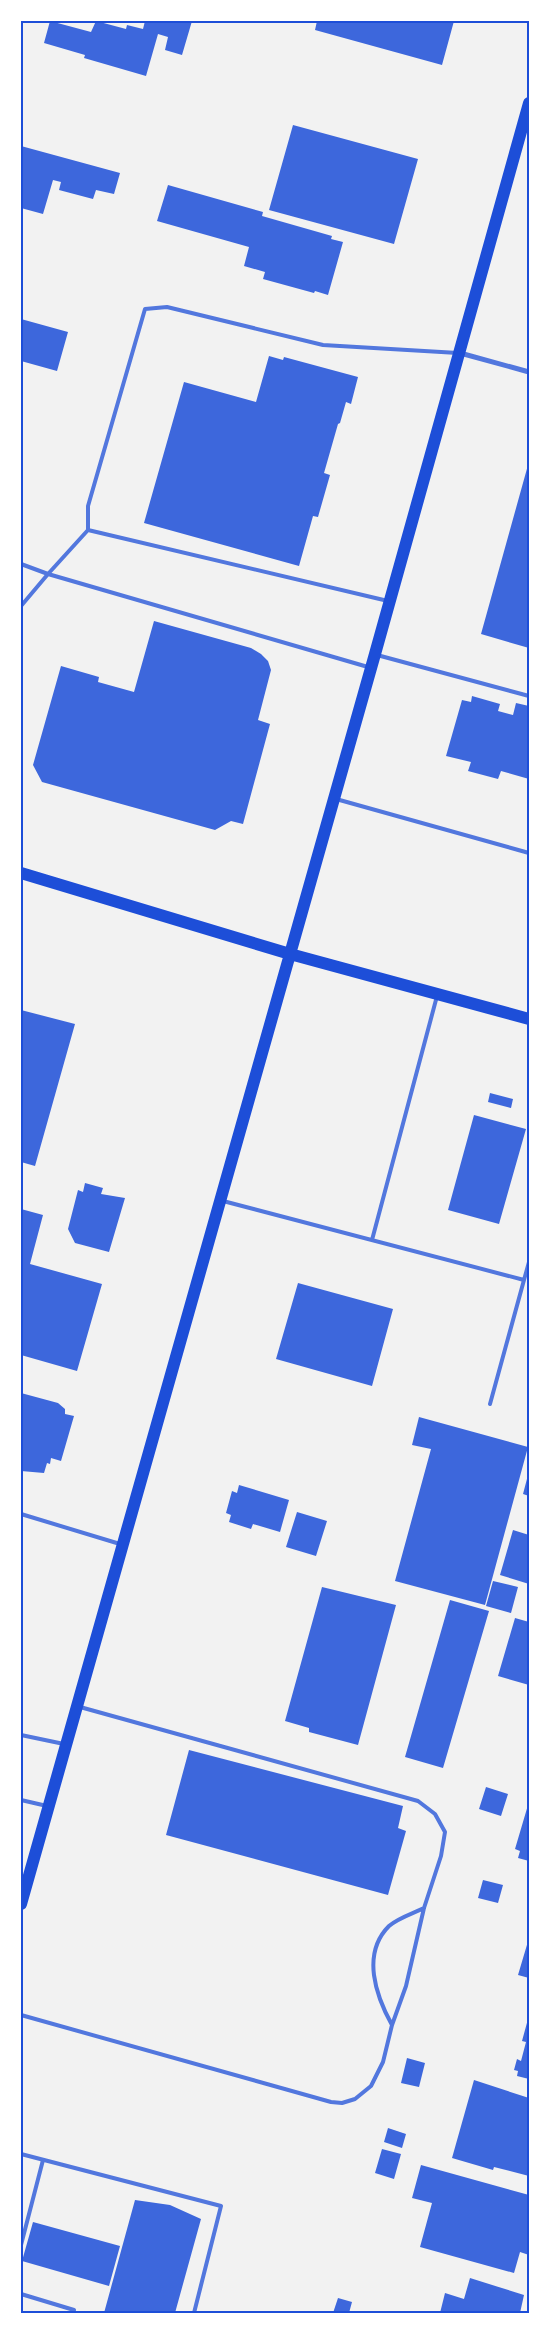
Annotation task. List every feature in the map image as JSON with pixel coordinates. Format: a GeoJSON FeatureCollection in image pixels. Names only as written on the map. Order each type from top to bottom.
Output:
{"type":"FeatureCollection","features":[{"type":"Feature","properties":{"kind":"main road"},"geometry":{"type":"LineString","coordinates":[[21,1904],[390,602],[529,103]]}},
{"type":"Feature","properties":{"kind":"main road"},"geometry":{"type":"LineString","coordinates":[[21,873],[290,954],[529,1019]]}},
{"type":"Feature","properties":{"kind":"street"},"geometry":{"type":"LineString","coordinates":[[460,353],[529,372]]}},
{"type":"Feature","properties":{"kind":"lane"},"geometry":{"type":"LineString","coordinates":[[21,606],[88,530],[88,506],[145,309],[167,307],[324,345],[460,353]]}},
{"type":"Feature","properties":{"kind":"lane"},"geometry":{"type":"LineString","coordinates":[[88,530],[390,602]]}},
{"type":"Feature","properties":{"kind":"lane"},"geometry":{"type":"LineString","coordinates":[[21,564],[48,574],[371,668]]}},
{"type":"Feature","properties":{"kind":"lane"},"geometry":{"type":"LineString","coordinates":[[375,654],[529,696]]}},
{"type":"Feature","properties":{"kind":"lane"},"geometry":{"type":"LineString","coordinates":[[334,798],[529,853]]}},
{"type":"Feature","properties":{"kind":"lane"},"geometry":{"type":"LineString","coordinates":[[372,1240],[437,994]]}},
{"type":"Feature","properties":{"kind":"lane"},"geometry":{"type":"LineString","coordinates":[[221,1200],[524,1280]]}},
{"type":"Feature","properties":{"kind":"lane"},"geometry":{"type":"LineString","coordinates":[[490,1404],[529,1262]]}},
{"type":"Feature","properties":{"kind":"lane"},"geometry":{"type":"LineString","coordinates":[[21,1514],[123,1545]]}},
{"type":"Feature","properties":{"kind":"lane"},"geometry":{"type":"LineString","coordinates":[[21,2014],[331,2102],[342,2103],[355,2099],[371,2086],[383,2062],[392,2025],[406,1986],[424,1908],[441,1856],[445,1832],[435,1814],[418,1801],[78,1706]]}},
{"type":"Feature","properties":{"kind":"lane"},"geometry":{"type":"LineString","coordinates":[[21,1736],[66,1744]]}},
{"type":"Feature","properties":{"kind":"lane"},"geometry":{"type":"LineString","coordinates":[[21,1800],[49,1806]]}},
{"type":"Feature","properties":{"kind":"lane"},"geometry":{"type":"LineString","coordinates":[[392,2025],[379,2002],[374,1981],[373,1960],[379,1941],[390,1926],[424,1908]]}},
{"type":"Feature","properties":{"kind":"lane"},"geometry":{"type":"LineString","coordinates":[[21,2154],[221,2206],[194,2313]]}},
{"type":"Feature","properties":{"kind":"lane"},"geometry":{"type":"LineString","coordinates":[[21,2244],[43,2160]]}},
{"type":"Feature","properties":{"kind":"lane"},"geometry":{"type":"LineString","coordinates":[[21,2294],[74,2310],[74,2313]]}},
{"type":"Feature","properties":{"kind":"building"},"geometry":{"type":"Polygon","coordinates":[[[50,21],[91,32],[96,21],[126,29],[127,25],[143,29],[145,21],[192,21],[182,55],[165,50],[168,37],[158,34],[146,76],[84,58],[85,55],[44,43],[50,21]]]}},
{"type":"Feature","properties":{"kind":"building"},"geometry":{"type":"Polygon","coordinates":[[[317,21],[454,21],[442,65],[315,30],[317,21]]]}},
{"type":"Feature","properties":{"kind":"building"},"geometry":{"type":"Polygon","coordinates":[[[293,125],[418,159],[394,244],[269,210],[293,125]]]}},
{"type":"Feature","properties":{"kind":"building"},"geometry":{"type":"Polygon","coordinates":[[[21,146],[120,173],[114,194],[96,190],[93,199],[59,190],[61,182],[53,180],[43,214],[21,208],[21,146]]]}},
{"type":"Feature","properties":{"kind":"building"},"geometry":{"type":"Polygon","coordinates":[[[168,185],[263,212],[262,216],[332,236],[331,239],[343,242],[328,295],[263,279],[265,272],[244,266],[249,247],[157,221],[168,185]]]}},
{"type":"Feature","properties":{"kind":"building"},"geometry":{"type":"Polygon","coordinates":[[[21,319],[68,332],[57,371],[21,361],[21,319]]]}},
{"type":"Feature","properties":{"kind":"building"},"geometry":{"type":"Polygon","coordinates":[[[269,356],[283,360],[284,357],[358,377],[351,404],[346,402],[340,423],[338,424],[324,473],[330,475],[318,517],[313,516],[299,566],[144,523],[184,382],[256,402],[269,356]]]}},
{"type":"Feature","properties":{"kind":"building"},"geometry":{"type":"Polygon","coordinates":[[[529,465],[529,648],[481,634],[529,465]]]}},
{"type":"Feature","properties":{"kind":"building"},"geometry":{"type":"Polygon","coordinates":[[[154,621],[251,648],[268,661],[271,670],[258,720],[270,724],[243,824],[231,821],[215,830],[42,782],[33,765],[61,666],[99,677],[98,682],[134,692],[154,621]]]}},
{"type":"Feature","properties":{"kind":"building"},"geometry":{"type":"Polygon","coordinates":[[[472,696],[500,704],[498,711],[513,715],[516,703],[529,706],[529,779],[501,771],[498,779],[468,771],[471,762],[446,756],[462,700],[471,702],[472,696]]]}},
{"type":"Feature","properties":{"kind":"building"},"geometry":{"type":"Polygon","coordinates":[[[21,1010],[75,1024],[35,1166],[21,1162],[21,1010]]]}},
{"type":"Feature","properties":{"kind":"building"},"geometry":{"type":"Polygon","coordinates":[[[490,1093],[513,1099],[511,1108],[488,1102],[490,1093]]]}},
{"type":"Feature","properties":{"kind":"building"},"geometry":{"type":"Polygon","coordinates":[[[474,1115],[526,1129],[499,1224],[448,1210],[474,1115]]]}},
{"type":"Feature","properties":{"kind":"building"},"geometry":{"type":"Polygon","coordinates":[[[85,1183],[103,1188],[101,1194],[125,1198],[109,1252],[75,1243],[68,1229],[78,1190],[83,1192],[85,1183]]]}},
{"type":"Feature","properties":{"kind":"building"},"geometry":{"type":"Polygon","coordinates":[[[21,1209],[43,1215],[30,1264],[102,1284],[77,1371],[21,1355],[21,1209]]]}},
{"type":"Feature","properties":{"kind":"building"},"geometry":{"type":"Polygon","coordinates":[[[298,1283],[393,1309],[372,1386],[276,1359],[298,1283]]]}},
{"type":"Feature","properties":{"kind":"building"},"geometry":{"type":"Polygon","coordinates":[[[21,1393],[58,1403],[65,1409],[65,1414],[74,1416],[61,1461],[51,1458],[50,1464],[47,1463],[44,1473],[21,1471],[21,1393]]]}},
{"type":"Feature","properties":{"kind":"building"},"geometry":{"type":"Polygon","coordinates":[[[419,1417],[528,1447],[485,1605],[395,1581],[431,1449],[412,1445],[419,1417]]]}},
{"type":"Feature","properties":{"kind":"building"},"geometry":{"type":"Polygon","coordinates":[[[529,1475],[529,1496],[523,1494],[529,1475]]]}},
{"type":"Feature","properties":{"kind":"building"},"geometry":{"type":"Polygon","coordinates":[[[239,1485],[289,1500],[280,1532],[253,1524],[251,1529],[229,1522],[231,1515],[226,1513],[232,1491],[237,1493],[239,1485]]]}},
{"type":"Feature","properties":{"kind":"building"},"geometry":{"type":"Polygon","coordinates":[[[297,1512],[327,1521],[316,1556],[286,1547],[297,1512]]]}},
{"type":"Feature","properties":{"kind":"building"},"geometry":{"type":"Polygon","coordinates":[[[513,1530],[529,1535],[529,1584],[500,1575],[513,1530]]]}},
{"type":"Feature","properties":{"kind":"building"},"geometry":{"type":"Polygon","coordinates":[[[493,1581],[518,1587],[511,1613],[486,1606],[493,1581]]]}},
{"type":"Feature","properties":{"kind":"building"},"geometry":{"type":"Polygon","coordinates":[[[322,1587],[396,1605],[358,1745],[309,1732],[309,1728],[285,1721],[322,1587]]]}},
{"type":"Feature","properties":{"kind":"building"},"geometry":{"type":"Polygon","coordinates":[[[450,1600],[489,1611],[443,1768],[405,1757],[450,1600]]]}},
{"type":"Feature","properties":{"kind":"building"},"geometry":{"type":"Polygon","coordinates":[[[515,1618],[529,1622],[529,1685],[498,1676],[515,1618]]]}},
{"type":"Feature","properties":{"kind":"building"},"geometry":{"type":"Polygon","coordinates":[[[189,1750],[403,1806],[398,1828],[406,1831],[388,1895],[166,1835],[189,1750]]]}},
{"type":"Feature","properties":{"kind":"building"},"geometry":{"type":"Polygon","coordinates":[[[486,1787],[508,1794],[501,1816],[479,1809],[486,1787]]]}},
{"type":"Feature","properties":{"kind":"building"},"geometry":{"type":"Polygon","coordinates":[[[528,1805],[529,1861],[518,1858],[520,1851],[515,1849],[528,1805]]]}},
{"type":"Feature","properties":{"kind":"building"},"geometry":{"type":"Polygon","coordinates":[[[483,1880],[503,1885],[498,1903],[478,1898],[483,1880]]]}},
{"type":"Feature","properties":{"kind":"building"},"geometry":{"type":"Polygon","coordinates":[[[529,1938],[529,1978],[518,1975],[529,1938]]]}},
{"type":"Feature","properties":{"kind":"building"},"geometry":{"type":"Polygon","coordinates":[[[528,2019],[529,2079],[517,2076],[518,2071],[514,2070],[517,2059],[521,2061],[526,2042],[522,2041],[528,2019]]]}},
{"type":"Feature","properties":{"kind":"building"},"geometry":{"type":"Polygon","coordinates":[[[407,2058],[425,2063],[419,2087],[401,2083],[407,2058]]]}},
{"type":"Feature","properties":{"kind":"building"},"geometry":{"type":"Polygon","coordinates":[[[474,2080],[529,2098],[529,2176],[494,2167],[493,2170],[452,2158],[474,2080]]]}},
{"type":"Feature","properties":{"kind":"building"},"geometry":{"type":"Polygon","coordinates":[[[388,2128],[406,2134],[402,2148],[384,2142],[388,2128]]]}},
{"type":"Feature","properties":{"kind":"building"},"geometry":{"type":"Polygon","coordinates":[[[382,2149],[401,2154],[394,2179],[375,2173],[382,2149]]]}},
{"type":"Feature","properties":{"kind":"building"},"geometry":{"type":"Polygon","coordinates":[[[421,2165],[529,2195],[529,2255],[520,2252],[514,2273],[420,2247],[432,2203],[412,2198],[421,2165]]]}},
{"type":"Feature","properties":{"kind":"building"},"geometry":{"type":"Polygon","coordinates":[[[135,2200],[170,2205],[201,2219],[175,2313],[104,2313],[135,2200]]]}},
{"type":"Feature","properties":{"kind":"building"},"geometry":{"type":"Polygon","coordinates":[[[33,2222],[120,2246],[109,2286],[22,2261],[33,2222]]]}},
{"type":"Feature","properties":{"kind":"building"},"geometry":{"type":"Polygon","coordinates":[[[470,2278],[524,2295],[520,2313],[440,2313],[445,2293],[464,2299],[470,2278]]]}},
{"type":"Feature","properties":{"kind":"building"},"geometry":{"type":"Polygon","coordinates":[[[338,2298],[352,2302],[349,2313],[333,2313],[338,2298]]]}}]}
